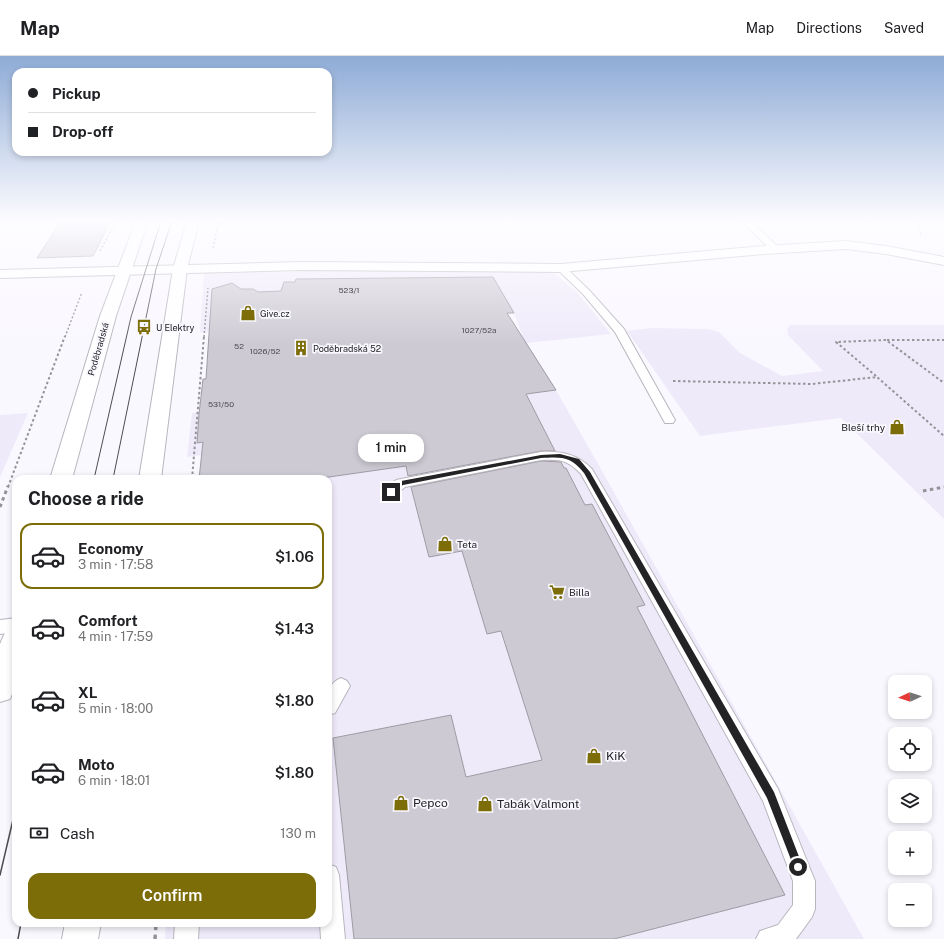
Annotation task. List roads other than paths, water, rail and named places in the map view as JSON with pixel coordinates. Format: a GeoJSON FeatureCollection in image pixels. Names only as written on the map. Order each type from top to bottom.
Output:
{"type":"FeatureCollection","features":[{"type":"Feature","properties":{"kind":"main road","name":"Poděbradská"},"geometry":{"type":"LineString","coordinates":[[62,475],[108,311],[126,262]]}},
{"type":"Feature","properties":{"kind":"main road"},"geometry":{"type":"LineString","coordinates":[[151,475],[182,262]]}},
{"type":"Feature","properties":{"kind":"main road"},"geometry":{"type":"LineString","coordinates":[[0,274],[180,268],[334,266],[561,268],[630,262]]}},
{"type":"Feature","properties":{"kind":"main road"},"geometry":{"type":"LineString","coordinates":[[0,690],[12,649]]}},
{"type":"Feature","properties":{"kind":"main road"},"geometry":{"type":"LineString","coordinates":[[80,939],[82,927]]}},
{"type":"Feature","properties":{"kind":"lane"},"geometry":{"type":"LineString","coordinates":[[561,268],[586,292],[620,331],[669,420]]}},
{"type":"Feature","properties":{"kind":"lane"},"geometry":{"type":"LineString","coordinates":[[391,492],[401,483],[541,456],[560,455],[577,461],[587,472],[771,796],[804,881],[804,909],[784,935],[768,939]]}},
{"type":"Feature","properties":{"kind":"lane"},"geometry":{"type":"LineString","coordinates":[[0,628],[12,626]]}},
{"type":"Feature","properties":{"kind":"lane"},"geometry":{"type":"LineString","coordinates":[[0,647],[12,633]]}},
{"type":"Feature","properties":{"kind":"lane"},"geometry":{"type":"LineString","coordinates":[[332,701],[341,686]]}},
{"type":"Feature","properties":{"kind":"lane"},"geometry":{"type":"LineString","coordinates":[[332,926],[333,939]]}},
{"type":"Feature","properties":{"kind":"lane"},"geometry":{"type":"LineString","coordinates":[[186,939],[188,927]]}},
{"type":"Feature","properties":{"kind":"tram line"},"geometry":{"type":"LineString","coordinates":[[95,475],[131,317],[148,262]]}},
{"type":"Feature","properties":{"kind":"tram line"},"geometry":{"type":"LineString","coordinates":[[114,475],[158,262]]}},
{"type":"Feature","properties":{"kind":"tram line"},"geometry":{"type":"LineString","coordinates":[[0,875],[12,824]]}},
{"type":"Feature","properties":{"kind":"tram line"},"geometry":{"type":"LineString","coordinates":[[18,939],[20,927]]}},
{"type":"Feature","properties":{"kind":"place","name":"Give.cz"},"geometry":{"type":"Point","coordinates":[248,313]}},
{"type":"Feature","properties":{"kind":"place","name":"U Elektry"},"geometry":{"type":"Point","coordinates":[144,327]}},
{"type":"Feature","properties":{"kind":"place","name":"Poděbradská 52"},"geometry":{"type":"Point","coordinates":[301,348]}},
{"type":"Feature","properties":{"kind":"place","name":"Bleší trhy"},"geometry":{"type":"Point","coordinates":[897,427]}},
{"type":"Feature","properties":{"kind":"place","name":"Teta"},"geometry":{"type":"Point","coordinates":[445,544]}},
{"type":"Feature","properties":{"kind":"place","name":"Billa"},"geometry":{"type":"Point","coordinates":[557,592]}},
{"type":"Feature","properties":{"kind":"place","name":"KiK"},"geometry":{"type":"Point","coordinates":[594,756]}},
{"type":"Feature","properties":{"kind":"place","name":"Pepco"},"geometry":{"type":"Point","coordinates":[401,803]}},
{"type":"Feature","properties":{"kind":"place","name":"Tabák Valmont"},"geometry":{"type":"Point","coordinates":[485,804]}}]}
